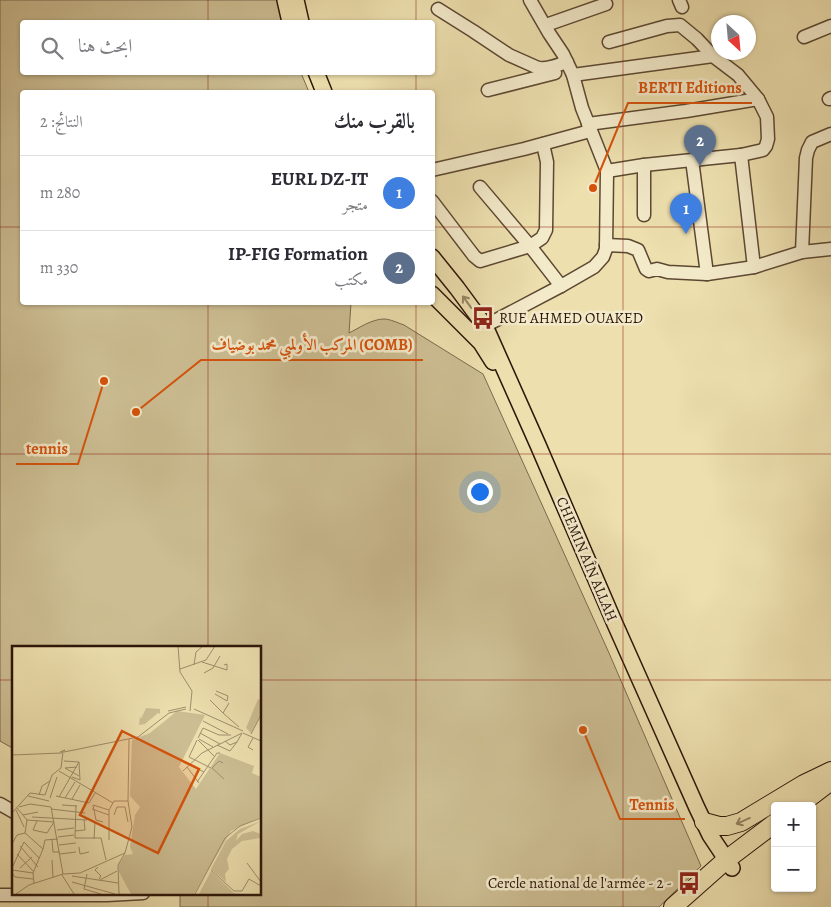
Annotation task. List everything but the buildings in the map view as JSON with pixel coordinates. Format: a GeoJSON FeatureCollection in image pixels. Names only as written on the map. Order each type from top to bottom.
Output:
{"type":"FeatureCollection","features":[{"type":"Feature","properties":{"kind":"highway"},"geometry":{"type":"LineString","coordinates":[[704,822],[727,826],[741,822],[804,784],[831,771]]}},
{"type":"Feature","properties":{"kind":"highway"},"geometry":{"type":"LineString","coordinates":[[803,802],[831,781]]}},
{"type":"Feature","properties":{"kind":"highway"},"geometry":{"type":"LineString","coordinates":[[816,805],[831,794]]}},
{"type":"Feature","properties":{"kind":"highway"},"geometry":{"type":"LineString","coordinates":[[673,907],[725,867],[771,827]]}},
{"type":"Feature","properties":{"kind":"highway"},"geometry":{"type":"LineString","coordinates":[[688,907],[725,867],[771,838]]}},
{"type":"Feature","properties":{"kind":"main road"},"geometry":{"type":"LineString","coordinates":[[285,0],[290,20]]}},
{"type":"Feature","properties":{"kind":"main road"},"geometry":{"type":"LineString","coordinates":[[296,0],[301,20]]}},
{"type":"Feature","properties":{"kind":"main road"},"geometry":{"type":"LineString","coordinates":[[308,75],[314,90]]}},
{"type":"Feature","properties":{"kind":"main road"},"geometry":{"type":"LineString","coordinates":[[317,75],[323,90]]}},
{"type":"Feature","properties":{"kind":"main road","name":"CHEMIN AÎN ALLAH"},"geometry":{"type":"LineString","coordinates":[[435,261],[457,288],[538,445],[615,624],[725,867]]}},
{"type":"Feature","properties":{"kind":"main road","name":"CHEMIN AÎN ALLAH"},"geometry":{"type":"LineString","coordinates":[[435,296],[478,329],[481,343],[496,367],[533,448],[644,713],[686,803],[725,867]]}},
{"type":"Feature","properties":{"kind":"street"},"geometry":{"type":"LineString","coordinates":[[478,329],[562,286],[597,264],[605,254],[607,171],[582,108],[570,69],[530,0]]}},
{"type":"Feature","properties":{"kind":"street"},"geometry":{"type":"LineString","coordinates":[[546,25],[606,4]]}},
{"type":"Feature","properties":{"kind":"street"},"geometry":{"type":"LineString","coordinates":[[438,9],[474,31],[509,56],[540,69],[570,69],[711,56]]}},
{"type":"Feature","properties":{"kind":"street"},"geometry":{"type":"LineString","coordinates":[[609,42],[667,26],[680,25],[697,38],[711,54]]}},
{"type":"Feature","properties":{"kind":"street"},"geometry":{"type":"LineString","coordinates":[[804,37],[831,26]]}},
{"type":"Feature","properties":{"kind":"street"},"geometry":{"type":"LineString","coordinates":[[607,171],[644,165],[741,155],[763,150],[768,139],[767,117],[758,99],[738,75],[718,60]]}},
{"type":"Feature","properties":{"kind":"street"},"geometry":{"type":"LineString","coordinates":[[488,90],[570,69]]}},
{"type":"Feature","properties":{"kind":"street"},"geometry":{"type":"LineString","coordinates":[[435,169],[543,144],[589,127],[758,99]]}},
{"type":"Feature","properties":{"kind":"street"},"geometry":{"type":"LineString","coordinates":[[802,252],[806,158],[812,142],[831,134]]}},
{"type":"Feature","properties":{"kind":"street"},"geometry":{"type":"LineString","coordinates":[[435,205],[480,262],[530,246],[542,238],[546,230],[547,162],[543,144]]}},
{"type":"Feature","properties":{"kind":"street"},"geometry":{"type":"LineString","coordinates":[[741,155],[754,267]]}},
{"type":"Feature","properties":{"kind":"street"},"geometry":{"type":"LineString","coordinates":[[692,160],[707,274]]}},
{"type":"Feature","properties":{"kind":"street"},"geometry":{"type":"LineString","coordinates":[[644,165],[644,215]]}},
{"type":"Feature","properties":{"kind":"street"},"geometry":{"type":"LineString","coordinates":[[480,187],[562,286]]}},
{"type":"Feature","properties":{"kind":"street"},"geometry":{"type":"LineString","coordinates":[[606,244],[628,246],[638,250],[646,269],[649,271],[657,269],[668,272],[707,274],[754,267],[802,252],[831,249]]}},
{"type":"Feature","properties":{"kind":"street"},"geometry":{"type":"LineString","coordinates":[[0,804],[12,811]]}},
{"type":"Feature","properties":{"kind":"street"},"geometry":{"type":"LineString","coordinates":[[0,895],[106,898],[136,894]]}},
{"type":"Feature","properties":{"kind":"shaded area"},"geometry":{"type":"Polygon","coordinates":[[[0,0],[278,0],[283,20],[20,20],[20,75],[302,75],[308,90],[20,90],[20,305],[351,305],[349,333],[375,320],[391,320],[404,325],[483,374],[609,653],[701,866],[659,907],[180,907],[180,894],[261,894],[261,646],[12,646],[12,748],[0,741],[0,0]]]}},
{"type":"Feature","properties":{"kind":"place","name":"IP-FIG Formation"},"geometry":{"type":"Point","coordinates":[700,166]}},
{"type":"Feature","properties":{"kind":"place","name":"BERTI Editions"},"geometry":{"type":"Point","coordinates":[593,188]}},
{"type":"Feature","properties":{"kind":"place","name":"EURL DZ-IT"},"geometry":{"type":"Point","coordinates":[686,234]}},
{"type":"Feature","properties":{"kind":"place","name":"RUE AHMED OUAKED"},"geometry":{"type":"Point","coordinates":[483,318]}},
{"type":"Feature","properties":{"kind":"place","name":"tennis"},"geometry":{"type":"Point","coordinates":[104,381]}},
{"type":"Feature","properties":{"kind":"place","name":"المركب الأولمبي محمد بوضياف (COMB)"},"geometry":{"type":"Point","coordinates":[136,412]}},
{"type":"Feature","properties":{"kind":"place","name":"Tennis"},"geometry":{"type":"Point","coordinates":[583,730]}},
{"type":"Feature","properties":{"kind":"place","name":"Cercle national de l'armée - 2 -"},"geometry":{"type":"Point","coordinates":[689,883]}}]}
